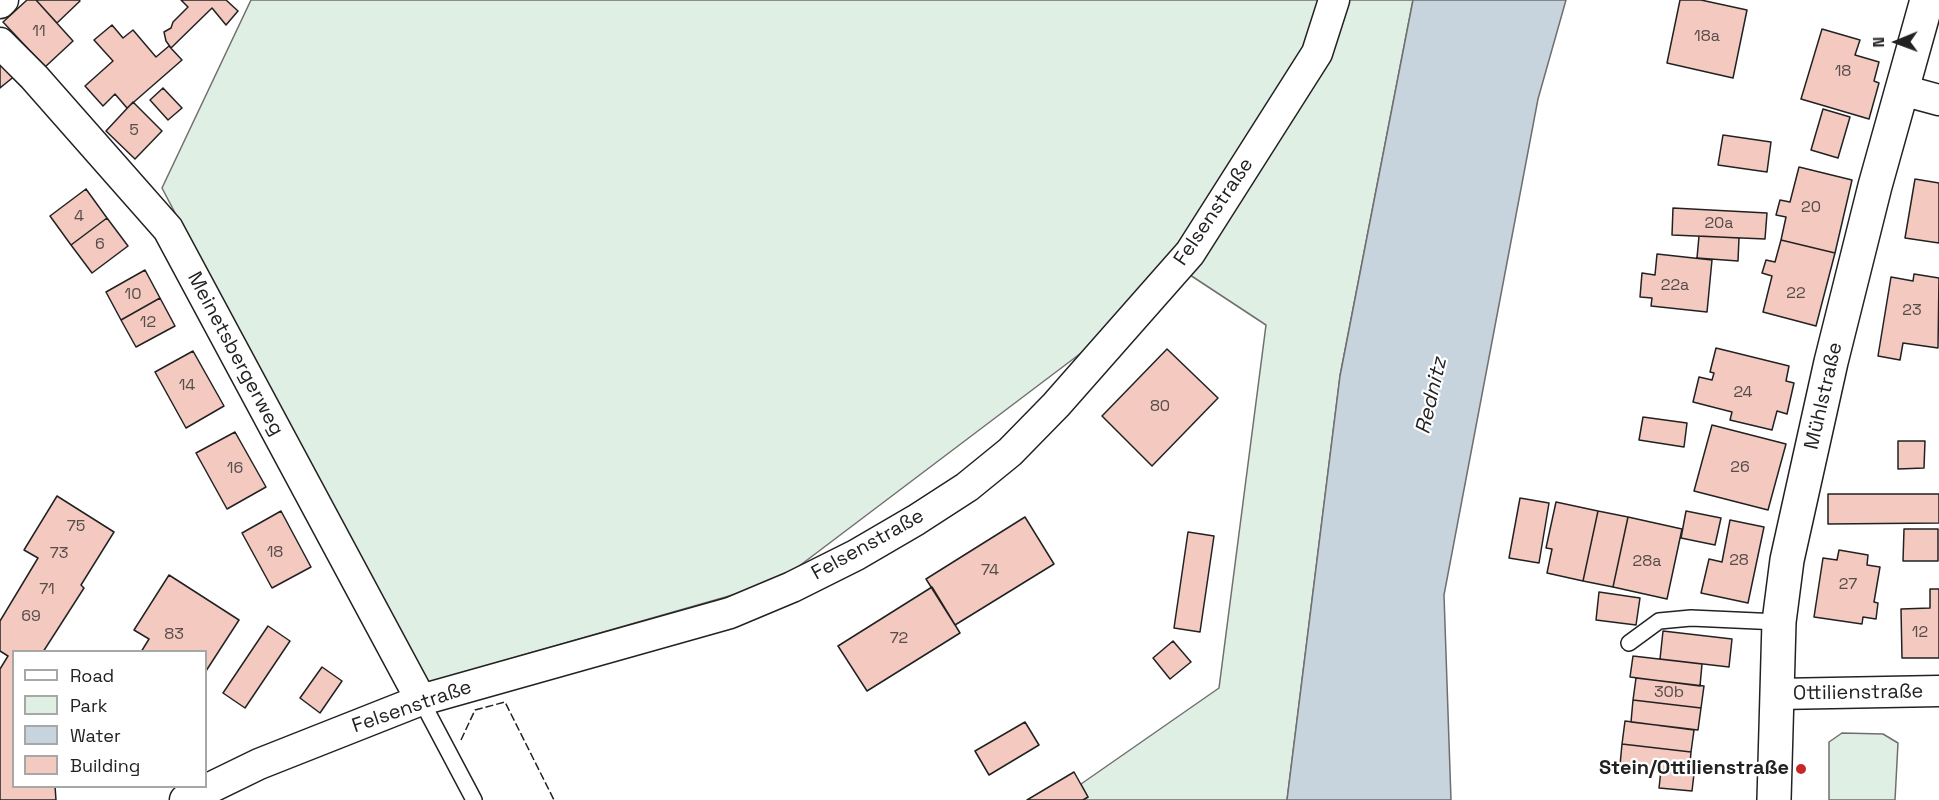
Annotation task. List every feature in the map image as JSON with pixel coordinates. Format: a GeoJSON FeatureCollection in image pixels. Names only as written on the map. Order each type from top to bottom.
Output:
{"type":"FeatureCollection","features":[{"type":"Feature","properties":{"kind":"street","name":"Felsenstraße"},"geometry":{"type":"LineString","coordinates":[[185,800],[259,764],[421,700],[730,613],[792,587],[856,555],[967,487],[1010,452],[1056,405],[1190,253],[1317,53],[1334,0]]}},
{"type":"Feature","properties":{"kind":"street","name":"Mühlstraße"},"geometry":{"type":"LineString","coordinates":[[1774,800],[1779,622],[1787,560],[1831,362],[1875,186],[1927,0]]}},
{"type":"Feature","properties":{"kind":"street","name":"Meinetsbergerweg"},"geometry":{"type":"LineString","coordinates":[[0,43],[34,77],[168,229],[421,700]]}},
{"type":"Feature","properties":{"kind":"street"},"geometry":{"type":"LineString","coordinates":[[1902,90],[1939,100]]}},
{"type":"Feature","properties":{"kind":"street","name":"Ottilienstraße"},"geometry":{"type":"LineString","coordinates":[[1778,694],[1939,691]]}},
{"type":"Feature","properties":{"kind":"lane"},"geometry":{"type":"LineString","coordinates":[[1629,643],[1659,621],[1691,618],[1779,622]]}},
{"type":"Feature","properties":{"kind":"lane"},"geometry":{"type":"LineString","coordinates":[[421,700],[474,800]]}},
{"type":"Feature","properties":{"kind":"green space"},"geometry":{"type":"Polygon","coordinates":[[[251,0],[1413,0],[1340,376],[1287,800],[1083,800],[1088,797],[1081,784],[1219,688],[1266,325],[1187,273],[778,582],[422,684],[162,188],[251,0]]]}},
{"type":"Feature","properties":{"kind":"green space"},"geometry":{"type":"Polygon","coordinates":[[[1842,733],[1883,734],[1898,743],[1895,800],[1829,800],[1829,742],[1842,733]]]}},
{"type":"Feature","properties":{"kind":"water","name":"Rednitz"},"geometry":{"type":"Polygon","coordinates":[[[1413,0],[1566,0],[1538,99],[1444,595],[1451,800],[1287,800],[1340,376],[1413,0]]]}},
{"type":"Feature","properties":{"kind":"building"},"geometry":{"type":"Polygon","coordinates":[[[27,0],[36,0],[73,41],[45,67],[3,22],[27,0]]]}},
{"type":"Feature","properties":{"kind":"building"},"geometry":{"type":"Polygon","coordinates":[[[36,0],[79,0],[80,1],[57,23],[36,0]]]}},
{"type":"Feature","properties":{"kind":"building"},"geometry":{"type":"Polygon","coordinates":[[[181,0],[226,0],[238,11],[226,25],[212,8],[171,48],[164,32],[171,28],[173,22],[188,7],[181,0]]]}},
{"type":"Feature","properties":{"kind":"building"},"geometry":{"type":"Polygon","coordinates":[[[1680,0],[1701,0],[1747,10],[1733,78],[1667,63],[1680,0]]]}},
{"type":"Feature","properties":{"kind":"building"},"geometry":{"type":"Polygon","coordinates":[[[112,25],[123,38],[133,30],[156,57],[169,46],[182,60],[127,108],[115,94],[103,106],[85,86],[113,61],[94,40],[112,25]]]}},
{"type":"Feature","properties":{"kind":"building"},"geometry":{"type":"Polygon","coordinates":[[[1822,29],[1860,40],[1855,55],[1879,62],[1874,81],[1879,83],[1869,119],[1801,99],[1822,29]]]}},
{"type":"Feature","properties":{"kind":"building"},"geometry":{"type":"Polygon","coordinates":[[[0,55],[16,75],[0,88],[0,55]]]}},
{"type":"Feature","properties":{"kind":"building"},"geometry":{"type":"Polygon","coordinates":[[[163,88],[182,108],[168,120],[150,100],[163,88]]]}},
{"type":"Feature","properties":{"kind":"building"},"geometry":{"type":"Polygon","coordinates":[[[133,102],[162,131],[135,159],[106,131],[133,102]]]}},
{"type":"Feature","properties":{"kind":"building"},"geometry":{"type":"Polygon","coordinates":[[[1823,109],[1850,117],[1838,158],[1811,150],[1823,109]]]}},
{"type":"Feature","properties":{"kind":"building"},"geometry":{"type":"Polygon","coordinates":[[[1723,135],[1771,142],[1767,172],[1718,165],[1723,135]]]}},
{"type":"Feature","properties":{"kind":"building"},"geometry":{"type":"Polygon","coordinates":[[[1799,167],[1852,180],[1835,253],[1781,240],[1786,217],[1776,215],[1780,200],[1790,202],[1799,167]]]}},
{"type":"Feature","properties":{"kind":"building"},"geometry":{"type":"Polygon","coordinates":[[[1915,179],[1939,183],[1939,243],[1905,238],[1915,179]]]}},
{"type":"Feature","properties":{"kind":"building"},"geometry":{"type":"Polygon","coordinates":[[[86,189],[107,218],[71,245],[50,216],[86,189]]]}},
{"type":"Feature","properties":{"kind":"building"},"geometry":{"type":"Polygon","coordinates":[[[1673,208],[1767,213],[1765,239],[1672,235],[1673,208]]]}},
{"type":"Feature","properties":{"kind":"building"},"geometry":{"type":"Polygon","coordinates":[[[107,218],[128,246],[92,273],[71,245],[107,218]]]}},
{"type":"Feature","properties":{"kind":"building"},"geometry":{"type":"Polygon","coordinates":[[[1699,236],[1739,238],[1738,261],[1697,258],[1699,236]]]}},
{"type":"Feature","properties":{"kind":"building"},"geometry":{"type":"Polygon","coordinates":[[[1781,240],[1835,253],[1816,326],[1763,312],[1772,276],[1762,273],[1766,260],[1775,262],[1781,240]]]}},
{"type":"Feature","properties":{"kind":"building"},"geometry":{"type":"Polygon","coordinates":[[[1657,254],[1712,260],[1707,312],[1651,306],[1652,298],[1640,297],[1642,273],[1655,275],[1657,254]]]}},
{"type":"Feature","properties":{"kind":"building"},"geometry":{"type":"Polygon","coordinates":[[[145,270],[160,298],[121,320],[106,292],[145,270]]]}},
{"type":"Feature","properties":{"kind":"building"},"geometry":{"type":"Polygon","coordinates":[[[1914,274],[1939,278],[1938,348],[1903,343],[1900,360],[1878,356],[1891,277],[1913,281],[1914,274]]]}},
{"type":"Feature","properties":{"kind":"building"},"geometry":{"type":"Polygon","coordinates":[[[160,298],[175,326],[136,347],[121,320],[160,298]]]}},
{"type":"Feature","properties":{"kind":"building"},"geometry":{"type":"Polygon","coordinates":[[[1716,348],[1789,366],[1786,381],[1794,383],[1787,414],[1777,411],[1772,430],[1730,420],[1732,412],[1693,402],[1699,377],[1712,380],[1714,373],[1710,372],[1716,348]]]}},
{"type":"Feature","properties":{"kind":"building"},"geometry":{"type":"Polygon","coordinates":[[[1167,349],[1218,398],[1152,466],[1102,416],[1167,349]]]}},
{"type":"Feature","properties":{"kind":"building"},"geometry":{"type":"Polygon","coordinates":[[[193,351],[224,406],[186,428],[155,372],[193,351]]]}},
{"type":"Feature","properties":{"kind":"building"},"geometry":{"type":"Polygon","coordinates":[[[1643,417],[1687,423],[1684,447],[1639,440],[1643,417]]]}},
{"type":"Feature","properties":{"kind":"building"},"geometry":{"type":"Polygon","coordinates":[[[1712,425],[1786,444],[1768,510],[1694,491],[1712,425]]]}},
{"type":"Feature","properties":{"kind":"building"},"geometry":{"type":"Polygon","coordinates":[[[235,432],[266,487],[227,509],[196,453],[235,432]]]}},
{"type":"Feature","properties":{"kind":"building"},"geometry":{"type":"Polygon","coordinates":[[[1898,441],[1925,441],[1924,468],[1898,469],[1898,441]]]}},
{"type":"Feature","properties":{"kind":"building"},"geometry":{"type":"Polygon","coordinates":[[[1828,494],[1939,494],[1939,523],[1828,524],[1828,494]]]}},
{"type":"Feature","properties":{"kind":"building"},"geometry":{"type":"Polygon","coordinates":[[[57,496],[114,532],[81,585],[84,588],[44,650],[12,650],[12,788],[55,788],[56,800],[0,800],[0,669],[8,656],[0,651],[0,621],[38,558],[24,550],[57,496]]]}},
{"type":"Feature","properties":{"kind":"building"},"geometry":{"type":"Polygon","coordinates":[[[1520,498],[1549,503],[1539,563],[1509,558],[1520,498]]]}},
{"type":"Feature","properties":{"kind":"building"},"geometry":{"type":"Polygon","coordinates":[[[1556,502],[1598,511],[1583,581],[1547,573],[1552,549],[1546,548],[1556,502]]]}},
{"type":"Feature","properties":{"kind":"building"},"geometry":{"type":"Polygon","coordinates":[[[281,511],[311,567],[272,588],[242,533],[281,511]]]}},
{"type":"Feature","properties":{"kind":"building"},"geometry":{"type":"Polygon","coordinates":[[[1598,511],[1628,517],[1613,587],[1583,581],[1598,511]]]}},
{"type":"Feature","properties":{"kind":"building"},"geometry":{"type":"Polygon","coordinates":[[[1686,511],[1721,518],[1715,545],[1681,538],[1686,511]]]}},
{"type":"Feature","properties":{"kind":"building"},"geometry":{"type":"Polygon","coordinates":[[[1025,517],[1054,564],[955,625],[926,579],[1025,517]]]}},
{"type":"Feature","properties":{"kind":"building"},"geometry":{"type":"Polygon","coordinates":[[[1628,517],[1682,529],[1667,599],[1613,587],[1628,517]]]}},
{"type":"Feature","properties":{"kind":"building"},"geometry":{"type":"Polygon","coordinates":[[[1730,520],[1764,527],[1748,603],[1701,593],[1709,559],[1722,562],[1730,520]]]}},
{"type":"Feature","properties":{"kind":"building"},"geometry":{"type":"Polygon","coordinates":[[[1904,529],[1938,529],[1938,561],[1903,561],[1904,529]]]}},
{"type":"Feature","properties":{"kind":"building"},"geometry":{"type":"Polygon","coordinates":[[[1188,532],[1214,536],[1200,632],[1174,628],[1188,532]]]}},
{"type":"Feature","properties":{"kind":"building"},"geometry":{"type":"Polygon","coordinates":[[[1839,550],[1868,555],[1867,565],[1880,567],[1874,602],[1878,603],[1876,619],[1863,617],[1862,624],[1814,617],[1823,558],[1837,560],[1839,550]]]}},
{"type":"Feature","properties":{"kind":"building"},"geometry":{"type":"Polygon","coordinates":[[[169,575],[239,620],[207,669],[207,650],[142,650],[149,639],[134,630],[169,575]]]}},
{"type":"Feature","properties":{"kind":"building"},"geometry":{"type":"Polygon","coordinates":[[[932,587],[960,633],[867,691],[838,646],[932,587]]]}},
{"type":"Feature","properties":{"kind":"building"},"geometry":{"type":"Polygon","coordinates":[[[1930,589],[1939,589],[1939,658],[1902,658],[1901,609],[1930,608],[1930,589]]]}},
{"type":"Feature","properties":{"kind":"building"},"geometry":{"type":"Polygon","coordinates":[[[1599,592],[1640,598],[1636,625],[1596,620],[1599,592]]]}},
{"type":"Feature","properties":{"kind":"building"},"geometry":{"type":"Polygon","coordinates":[[[268,626],[290,641],[245,708],[223,693],[268,626]]]}},
{"type":"Feature","properties":{"kind":"building"},"geometry":{"type":"Polygon","coordinates":[[[1663,631],[1732,639],[1729,667],[1660,659],[1663,631]]]}},
{"type":"Feature","properties":{"kind":"building"},"geometry":{"type":"Polygon","coordinates":[[[1173,641],[1191,662],[1170,679],[1153,658],[1173,641]]]}},
{"type":"Feature","properties":{"kind":"building"},"geometry":{"type":"Polygon","coordinates":[[[1633,656],[1702,664],[1700,686],[1630,677],[1633,656]]]}},
{"type":"Feature","properties":{"kind":"building"},"geometry":{"type":"Polygon","coordinates":[[[322,667],[342,681],[320,713],[300,698],[322,667]]]}},
{"type":"Feature","properties":{"kind":"building"},"geometry":{"type":"Polygon","coordinates":[[[1636,678],[1704,686],[1701,708],[1633,700],[1636,678]]]}},
{"type":"Feature","properties":{"kind":"building"},"geometry":{"type":"Polygon","coordinates":[[[1633,700],[1701,708],[1698,730],[1631,722],[1633,700]]]}},
{"type":"Feature","properties":{"kind":"building"},"geometry":{"type":"Polygon","coordinates":[[[1625,721],[1694,730],[1691,752],[1622,744],[1625,721]]]}},
{"type":"Feature","properties":{"kind":"building"},"geometry":{"type":"Polygon","coordinates":[[[1025,722],[1039,745],[989,775],[975,751],[1025,722]]]}},
{"type":"Feature","properties":{"kind":"building"},"geometry":{"type":"Polygon","coordinates":[[[1622,744],[1691,752],[1689,774],[1620,765],[1622,744]]]}},
{"type":"Feature","properties":{"kind":"building"},"geometry":{"type":"Polygon","coordinates":[[[1661,770],[1694,774],[1692,791],[1659,788],[1661,770]]]}},
{"type":"Feature","properties":{"kind":"building"},"geometry":{"type":"Polygon","coordinates":[[[1074,772],[1088,797],[1083,800],[1027,800],[1074,772]]]}},
{"type":"Feature","properties":{"kind":"fence"},"geometry":{"type":"LineString","coordinates":[[461,740],[475,710],[505,702],[554,800]]}},
{"type":"Feature","properties":{"kind":"place","name":"Stein/Ottilienstraße"},"geometry":{"type":"Point","coordinates":[1801,769]}}]}
